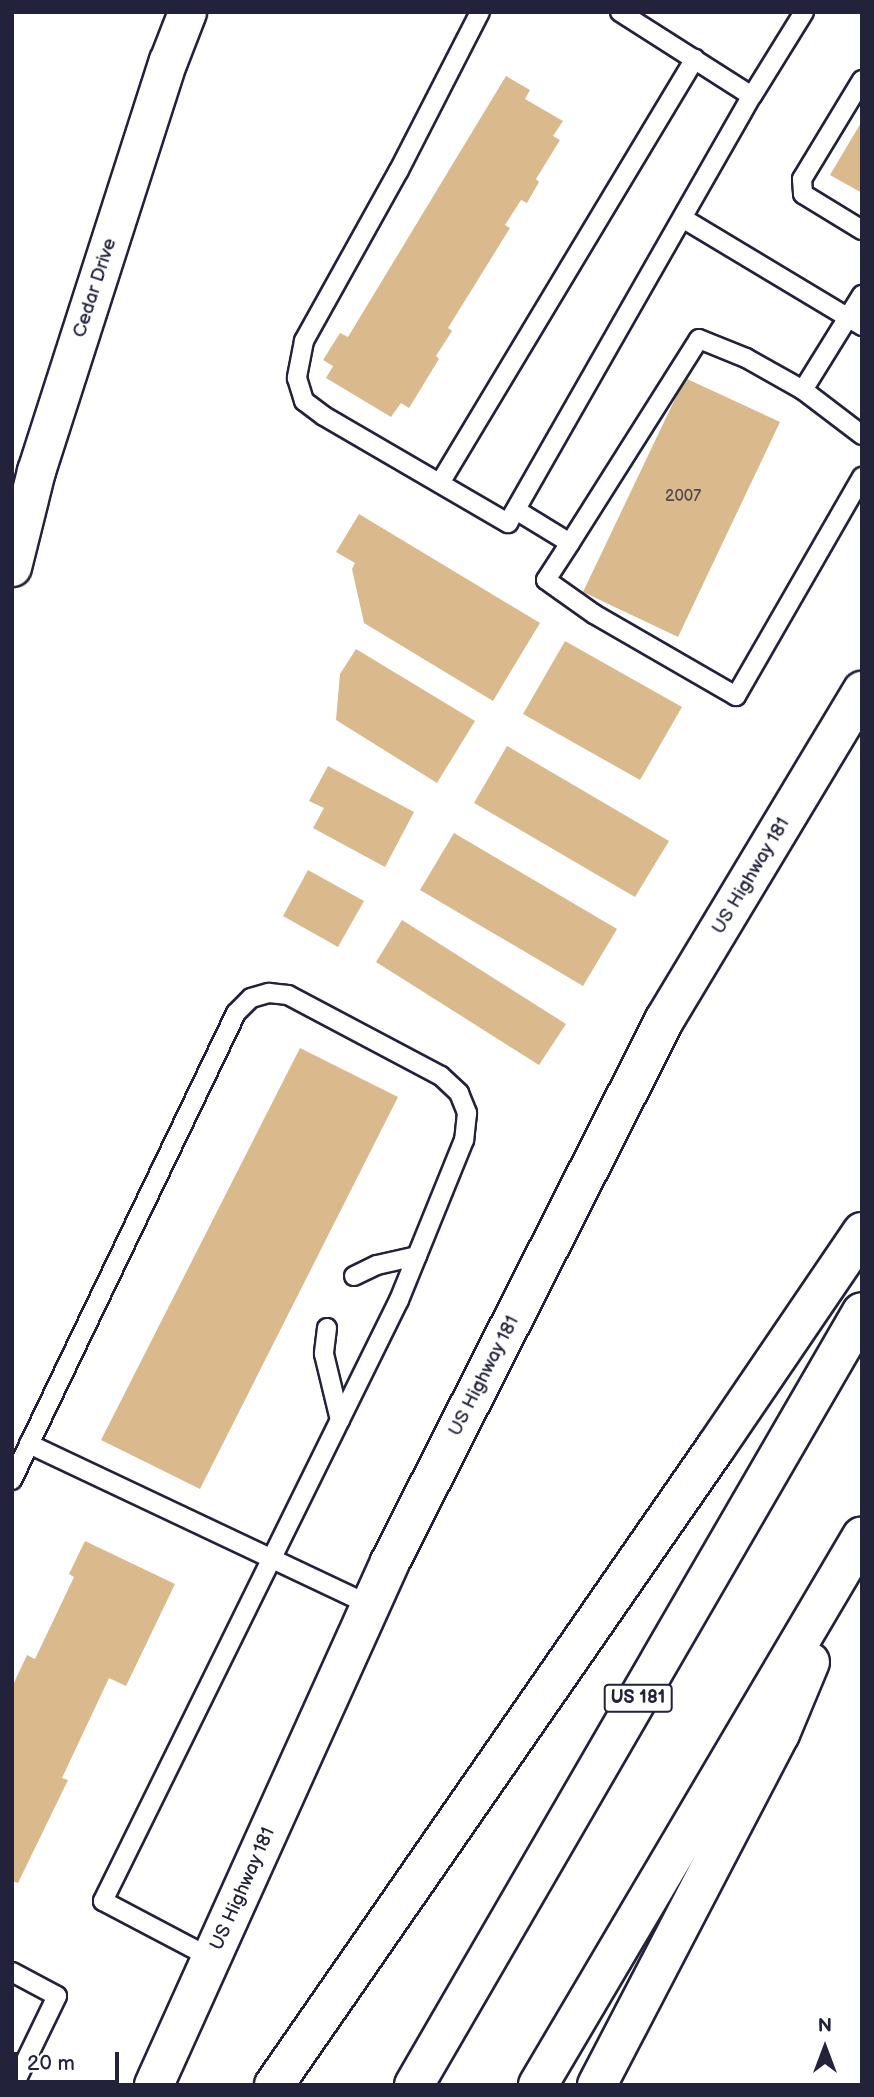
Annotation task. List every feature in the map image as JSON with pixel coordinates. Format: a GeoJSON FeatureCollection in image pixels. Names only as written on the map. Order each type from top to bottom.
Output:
{"type":"FeatureCollection","features":[{"type":"Feature","properties":{"kind":"main road","name":"US Highway 181"},"geometry":{"type":"LineString","coordinates":[[154,2085],[370,1605],[665,1019],[862,691]]}},
{"type":"Feature","properties":{"kind":"main road"},"geometry":{"type":"LineString","coordinates":[[274,2085],[862,1232]]}},
{"type":"Feature","properties":{"kind":"main road","name":"US 181"},"geometry":{"type":"LineString","coordinates":[[414,2085],[862,1312]]}},
{"type":"Feature","properties":{"kind":"main road"},"geometry":{"type":"LineString","coordinates":[[538,2085],[862,1537]]}},
{"type":"Feature","properties":{"kind":"main road"},"geometry":{"type":"LineString","coordinates":[[597,2085],[780,1734],[862,1537]]}},
{"type":"Feature","properties":{"kind":"street","name":"Cedar Drive"},"geometry":{"type":"LineString","coordinates":[[12,567],[36,471],[168,61],[187,12]]}},
{"type":"Feature","properties":{"kind":"lane"},"geometry":{"type":"LineString","coordinates":[[481,12],[399,170],[304,341],[296,378],[304,401],[324,416],[508,523],[752,96],[804,12]]}},
{"type":"Feature","properties":{"kind":"lane"},"geometry":{"type":"LineString","coordinates":[[620,12],[752,96]]}},
{"type":"Feature","properties":{"kind":"lane"},"geometry":{"type":"LineString","coordinates":[[440,483],[695,59]]}},
{"type":"Feature","properties":{"kind":"lane"},"geometry":{"type":"LineString","coordinates":[[862,80],[802,179],[803,194],[862,230]]}},
{"type":"Feature","properties":{"kind":"lane"},"geometry":{"type":"LineString","coordinates":[[684,219],[855,322]]}},
{"type":"Feature","properties":{"kind":"lane"},"geometry":{"type":"LineString","coordinates":[[803,390],[855,322],[862,295]]}},
{"type":"Feature","properties":{"kind":"lane"},"geometry":{"type":"LineString","coordinates":[[862,435],[803,390],[746,358],[699,339],[546,580],[594,614],[736,696],[862,477]]}},
{"type":"Feature","properties":{"kind":"lane"},"geometry":{"type":"LineString","coordinates":[[516,510],[570,542]]}},
{"type":"Feature","properties":{"kind":"lane"},"geometry":{"type":"LineString","coordinates":[[12,1480],[236,1013],[251,998],[269,993],[288,995],[441,1076],[459,1093],[467,1113],[464,1140],[417,1256],[340,1420],[103,1901],[211,1958]]}},
{"type":"Feature","properties":{"kind":"lane"},"geometry":{"type":"LineString","coordinates":[[354,1276],[377,1265],[417,1256]]}},
{"type":"Feature","properties":{"kind":"lane"},"geometry":{"type":"LineString","coordinates":[[327,1328],[324,1354],[340,1420]]}},
{"type":"Feature","properties":{"kind":"lane"},"geometry":{"type":"LineString","coordinates":[[29,1444],[370,1605]]}},
{"type":"Feature","properties":{"kind":"lane"},"geometry":{"type":"LineString","coordinates":[[12,1972],[57,1996],[14,2085]]}},
{"type":"Feature","properties":{"kind":"building"},"geometry":{"type":"Polygon","coordinates":[[[506,76],[530,90],[525,99],[563,121],[553,136],[560,140],[536,179],[539,182],[527,203],[521,200],[505,225],[510,228],[448,328],[452,331],[436,356],[439,359],[409,408],[401,403],[391,417],[326,378],[333,366],[323,360],[340,333],[348,337],[506,76]]]}},
{"type":"Feature","properties":{"kind":"building"},"geometry":{"type":"Polygon","coordinates":[[[862,121],[862,193],[830,175],[862,121]]]}},
{"type":"Feature","properties":{"kind":"building"},"geometry":{"type":"Polygon","coordinates":[[[685,378],[780,422],[678,637],[583,592],[685,378]]]}},
{"type":"Feature","properties":{"kind":"building"},"geometry":{"type":"Polygon","coordinates":[[[359,514],[540,623],[493,701],[364,623],[352,569],[355,563],[336,552],[359,514]]]}},
{"type":"Feature","properties":{"kind":"building"},"geometry":{"type":"Polygon","coordinates":[[[565,641],[682,707],[640,780],[523,714],[565,641]]]}},
{"type":"Feature","properties":{"kind":"building"},"geometry":{"type":"Polygon","coordinates":[[[356,649],[475,721],[437,783],[336,720],[340,674],[356,649]]]}},
{"type":"Feature","properties":{"kind":"building"},"geometry":{"type":"Polygon","coordinates":[[[507,746],[669,841],[635,897],[474,803],[507,746]]]}},
{"type":"Feature","properties":{"kind":"building"},"geometry":{"type":"Polygon","coordinates":[[[328,766],[414,812],[385,867],[313,828],[324,808],[309,801],[328,766]]]}},
{"type":"Feature","properties":{"kind":"building"},"geometry":{"type":"Polygon","coordinates":[[[454,833],[617,929],[583,986],[420,890],[454,833]]]}},
{"type":"Feature","properties":{"kind":"building"},"geometry":{"type":"Polygon","coordinates":[[[308,870],[364,901],[338,947],[283,916],[308,870]]]}},
{"type":"Feature","properties":{"kind":"building"},"geometry":{"type":"Polygon","coordinates":[[[402,920],[566,1024],[539,1065],[376,962],[402,920]]]}},
{"type":"Feature","properties":{"kind":"building"},"geometry":{"type":"Polygon","coordinates":[[[300,1048],[398,1097],[200,1489],[101,1440],[300,1048]]]}},
{"type":"Feature","properties":{"kind":"building"},"geometry":{"type":"Polygon","coordinates":[[[85,1541],[175,1584],[126,1686],[109,1678],[62,1778],[68,1780],[18,1883],[12,1881],[12,1687],[27,1655],[35,1659],[74,1577],[69,1574],[85,1541]]]}}]}
